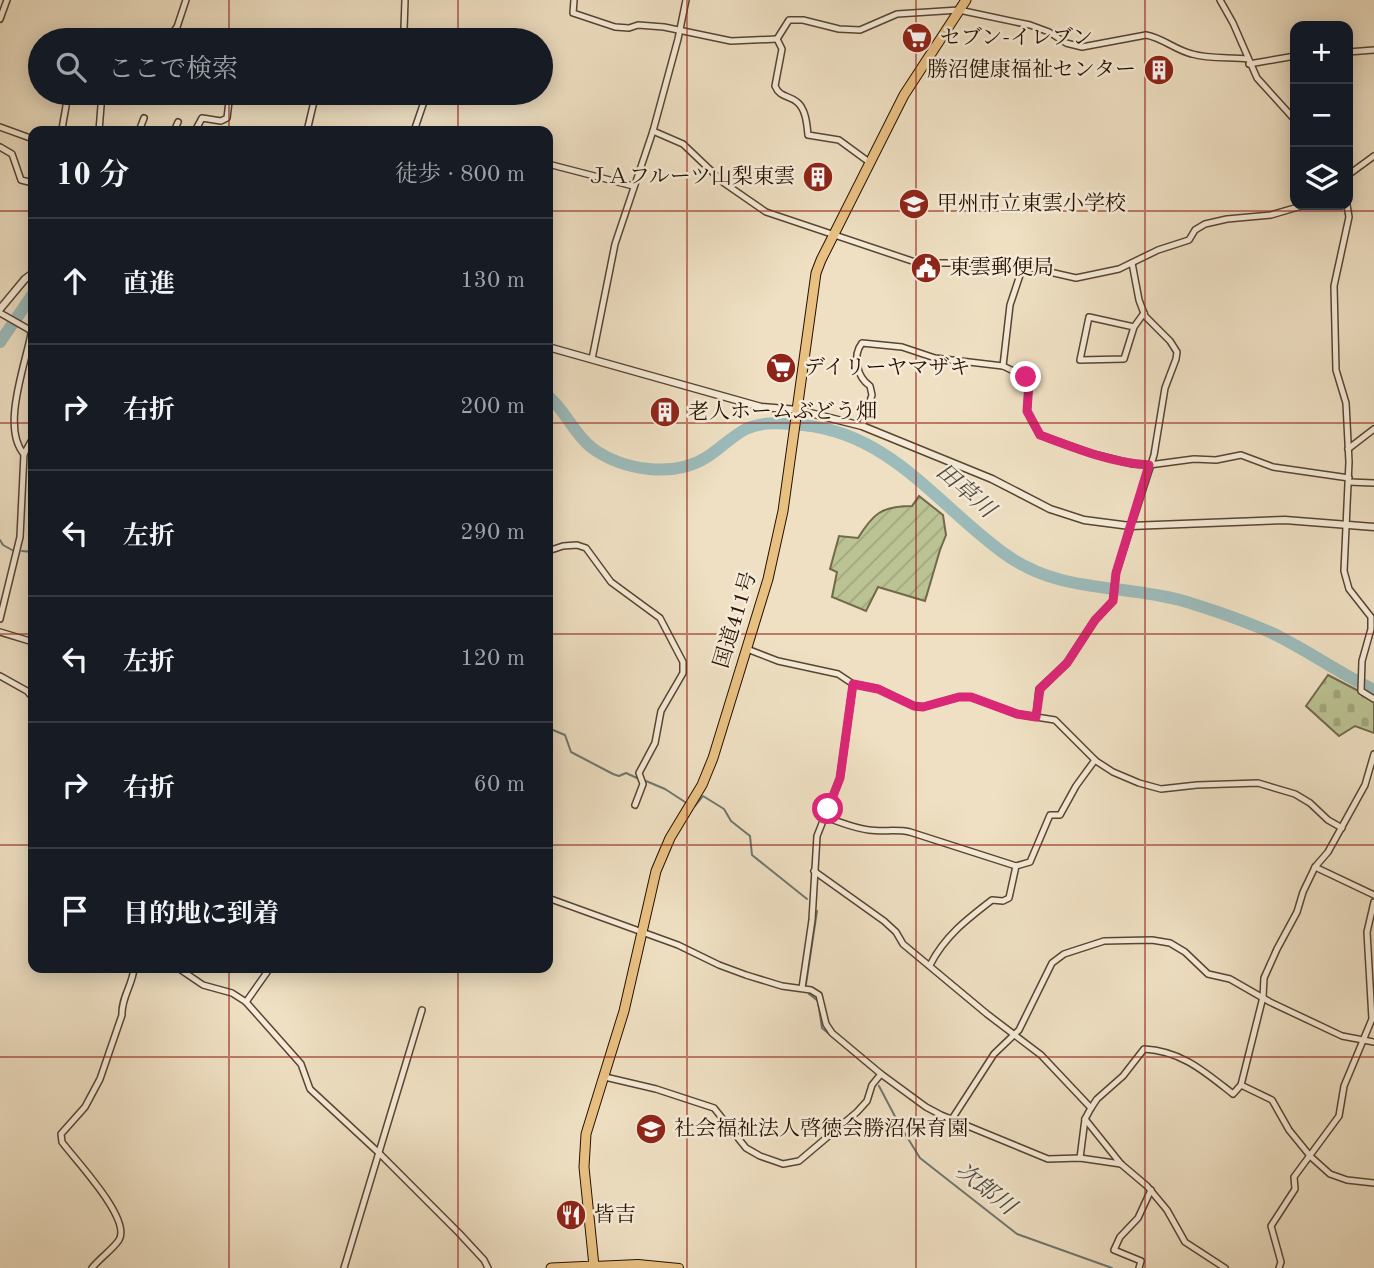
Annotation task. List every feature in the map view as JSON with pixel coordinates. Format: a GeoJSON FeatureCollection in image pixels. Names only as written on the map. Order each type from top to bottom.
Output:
{"type":"FeatureCollection","features":[{"type":"Feature","properties":{"kind":"highway","name":"国道411号"},"geometry":{"type":"LineString","coordinates":[[594,1267],[584,1147],[590,1120],[624,1010],[660,860],[706,775],[770,568],[783,510],[795,434],[816,273],[832,235],[904,95],[966,0]]}},
{"type":"Feature","properties":{"kind":"highway"},"geometry":{"type":"LineString","coordinates":[[551,1268],[594,1267]]}},
{"type":"Feature","properties":{"kind":"main road"},"geometry":{"type":"LineString","coordinates":[[594,1267],[638,1264],[679,1268]]}},
{"type":"Feature","properties":{"kind":"street"},"geometry":{"type":"LineString","coordinates":[[0,19],[6,0]]}},
{"type":"Feature","properties":{"kind":"street"},"geometry":{"type":"LineString","coordinates":[[176,28],[186,0]]}},
{"type":"Feature","properties":{"kind":"street"},"geometry":{"type":"LineString","coordinates":[[404,28],[405,0]]}},
{"type":"Feature","properties":{"kind":"street"},"geometry":{"type":"LineString","coordinates":[[575,0],[573,13],[615,27],[629,28],[638,25],[731,41],[777,39]]}},
{"type":"Feature","properties":{"kind":"street"},"geometry":{"type":"LineString","coordinates":[[592,359],[615,244],[653,131],[686,0]]}},
{"type":"Feature","properties":{"kind":"street"},"geometry":{"type":"LineString","coordinates":[[1220,0],[1257,78],[1290,114]]}},
{"type":"Feature","properties":{"kind":"street"},"geometry":{"type":"LineString","coordinates":[[777,39],[789,20],[860,30],[897,14],[959,10],[1030,25],[1049,32],[1066,43],[1082,47],[1146,35],[1156,37],[1172,48],[1195,55],[1249,61],[1290,57]]}},
{"type":"Feature","properties":{"kind":"street"},"geometry":{"type":"LineString","coordinates":[[777,39],[782,49],[775,86],[782,96],[797,102],[804,113],[808,135],[839,140],[869,162]]}},
{"type":"Feature","properties":{"kind":"street"},"geometry":{"type":"LineString","coordinates":[[1353,52],[1374,50]]}},
{"type":"Feature","properties":{"kind":"street"},"geometry":{"type":"LineString","coordinates":[[62,126],[67,105]]}},
{"type":"Feature","properties":{"kind":"street"},"geometry":{"type":"LineString","coordinates":[[99,126],[101,105]]}},
{"type":"Feature","properties":{"kind":"street"},"geometry":{"type":"LineString","coordinates":[[198,126],[202,118],[221,121],[227,118],[229,105]]}},
{"type":"Feature","properties":{"kind":"street"},"geometry":{"type":"LineString","coordinates":[[308,126],[313,105]]}},
{"type":"Feature","properties":{"kind":"street"},"geometry":{"type":"LineString","coordinates":[[416,126],[423,105]]}},
{"type":"Feature","properties":{"kind":"street"},"geometry":{"type":"LineString","coordinates":[[141,126],[144,118]]}},
{"type":"Feature","properties":{"kind":"street"},"geometry":{"type":"LineString","coordinates":[[176,126],[178,122]]}},
{"type":"Feature","properties":{"kind":"street"},"geometry":{"type":"LineString","coordinates":[[0,127],[28,137]]}},
{"type":"Feature","properties":{"kind":"street"},"geometry":{"type":"LineString","coordinates":[[653,131],[683,144],[724,183],[766,212],[918,263],[997,262],[1076,278],[1119,269],[1158,250],[1189,240],[1195,230],[1205,223],[1271,215],[1290,209]]}},
{"type":"Feature","properties":{"kind":"street"},"geometry":{"type":"LineString","coordinates":[[0,147],[12,154],[21,180],[28,182]]}},
{"type":"Feature","properties":{"kind":"street"},"geometry":{"type":"LineString","coordinates":[[1353,171],[1374,156]]}},
{"type":"Feature","properties":{"kind":"street"},"geometry":{"type":"LineString","coordinates":[[553,165],[633,186]]}},
{"type":"Feature","properties":{"kind":"street"},"geometry":{"type":"LineString","coordinates":[[1347,210],[1349,217],[1334,286],[1336,370],[1346,403],[1348,449],[1346,579],[1349,589],[1371,617],[1371,629],[1361,670],[1361,691],[1374,699]]}},
{"type":"Feature","properties":{"kind":"street"},"geometry":{"type":"LineString","coordinates":[[1036,717],[1040,689],[1067,663],[1095,620],[1113,601],[1116,573],[1154,455],[1165,388],[1177,352],[1144,313],[1132,263]]}},
{"type":"Feature","properties":{"kind":"street"},"geometry":{"type":"LineString","coordinates":[[1003,366],[1010,305],[1023,266]]}},
{"type":"Feature","properties":{"kind":"street"},"geometry":{"type":"LineString","coordinates":[[28,276],[2,312],[28,329]]}},
{"type":"Feature","properties":{"kind":"street"},"geometry":{"type":"LineString","coordinates":[[1134,327],[1089,317],[1080,360],[1124,359],[1134,327],[1144,313]]}},
{"type":"Feature","properties":{"kind":"street"},"geometry":{"type":"LineString","coordinates":[[862,426],[872,395],[870,386],[861,380],[858,373],[857,350],[862,343],[867,342],[902,347],[935,358],[1003,366],[1026,377],[1029,382],[1027,411],[1040,435],[1093,454],[1133,464],[1149,465],[1180,460],[1216,460],[1241,455],[1273,467],[1374,483]]}},
{"type":"Feature","properties":{"kind":"street"},"geometry":{"type":"LineString","coordinates":[[553,348],[761,407],[862,426],[992,479],[1051,509],[1084,520],[1130,526],[1302,520],[1374,527]]}},
{"type":"Feature","properties":{"kind":"street"},"geometry":{"type":"LineString","coordinates":[[24,454],[17,446],[15,434],[15,399],[28,349]]}},
{"type":"Feature","properties":{"kind":"street"},"geometry":{"type":"LineString","coordinates":[[1348,449],[1374,429]]}},
{"type":"Feature","properties":{"kind":"street"},"geometry":{"type":"LineString","coordinates":[[0,619],[20,537],[24,454],[28,447]]}},
{"type":"Feature","properties":{"kind":"street"},"geometry":{"type":"LineString","coordinates":[[553,549],[563,545],[586,548],[611,582],[660,618],[683,662],[683,673],[661,711],[655,743],[639,774],[643,784],[635,805]]}},
{"type":"Feature","properties":{"kind":"street"},"geometry":{"type":"LineString","coordinates":[[0,632],[28,640]]}},
{"type":"Feature","properties":{"kind":"street"},"geometry":{"type":"LineString","coordinates":[[746,649],[778,660],[831,671],[853,684],[878,689],[914,706],[923,707],[959,697],[971,697],[1017,714],[1055,720],[1095,760],[1113,772],[1161,789],[1258,783],[1295,794],[1342,828]]}},
{"type":"Feature","properties":{"kind":"street"},"geometry":{"type":"LineString","coordinates":[[0,676],[28,692]]}},
{"type":"Feature","properties":{"kind":"street"},"geometry":{"type":"LineString","coordinates":[[802,988],[812,920],[817,836],[840,778],[853,684]]}},
{"type":"Feature","properties":{"kind":"street"},"geometry":{"type":"LineString","coordinates":[[1080,1158],[1085,1119],[1091,1108],[1097,1099],[1123,1076],[1144,1049],[1154,1049],[1188,1059],[1233,1094],[1241,1085],[1263,997],[1264,978],[1276,949],[1297,912],[1315,867],[1328,852],[1365,785],[1374,754]]}},
{"type":"Feature","properties":{"kind":"street"},"geometry":{"type":"LineString","coordinates":[[825,817],[865,830],[896,829],[910,832],[1016,866],[1030,862],[1050,815],[1060,815],[1095,760]]}},
{"type":"Feature","properties":{"kind":"street"},"geometry":{"type":"LineString","coordinates":[[930,965],[937,950],[955,929],[992,900],[1003,901],[1009,898],[1016,866]]}},
{"type":"Feature","properties":{"kind":"street"},"geometry":{"type":"LineString","coordinates":[[1315,867],[1374,895]]}},
{"type":"Feature","properties":{"kind":"street"},"geometry":{"type":"LineString","coordinates":[[814,871],[884,921],[896,932],[902,944],[1041,1055],[1091,1108]]}},
{"type":"Feature","properties":{"kind":"street"},"geometry":{"type":"LineString","coordinates":[[553,900],[678,944],[719,965],[746,975],[782,986],[802,988],[819,995],[826,1024],[832,1033],[926,1107],[1048,1159],[1080,1158],[1121,1164]]}},
{"type":"Feature","properties":{"kind":"street"},"geometry":{"type":"LineString","coordinates":[[1279,1268],[1281,1262],[1271,1226],[1295,1189],[1294,1177],[1339,1116],[1344,1086],[1372,1019],[1367,932],[1374,902]]}},
{"type":"Feature","properties":{"kind":"street"},"geometry":{"type":"LineString","coordinates":[[952,1119],[994,1054],[1019,1030],[1057,959],[1089,944],[1104,941],[1152,940],[1170,943],[1185,952],[1203,971],[1230,979],[1342,1036],[1374,1042]]}},
{"type":"Feature","properties":{"kind":"street"},"geometry":{"type":"LineString","coordinates":[[92,1268],[118,1241],[121,1226],[112,1207],[62,1142],[61,1134],[85,1107],[100,1079],[133,973]]}},
{"type":"Feature","properties":{"kind":"street"},"geometry":{"type":"LineString","coordinates":[[185,973],[203,985],[232,993],[246,1002],[301,1064],[310,1089],[379,1153],[458,1233],[488,1268]]}},
{"type":"Feature","properties":{"kind":"street"},"geometry":{"type":"LineString","coordinates":[[246,1002],[266,973]]}},
{"type":"Feature","properties":{"kind":"street"},"geometry":{"type":"LineString","coordinates":[[344,1268],[422,1010]]}},
{"type":"Feature","properties":{"kind":"street"},"geometry":{"type":"LineString","coordinates":[[605,1077],[656,1089],[714,1108],[746,1148],[783,1164],[799,1161],[857,1112],[867,1101],[872,1085],[881,1074]]}},
{"type":"Feature","properties":{"kind":"street"},"geometry":{"type":"LineString","coordinates":[[1241,1085],[1272,1100],[1289,1130],[1311,1157],[1330,1174],[1347,1180],[1374,1183]]}},
{"type":"Feature","properties":{"kind":"street"},"geometry":{"type":"LineString","coordinates":[[1085,1119],[1121,1164],[1151,1190],[1167,1209],[1185,1242],[1225,1268]]}},
{"type":"Feature","properties":{"kind":"street"},"geometry":{"type":"LineString","coordinates":[[1139,1268],[1141,1261],[1114,1250],[1120,1237],[1138,1218],[1151,1190]]}},
{"type":"Feature","properties":{"kind":"green space"},"geometry":{"type":"Polygon","coordinates":[[[919,496],[943,515],[946,535],[925,601],[878,587],[866,611],[832,597],[837,572],[830,569],[839,536],[858,538],[879,513],[912,506],[919,496]]]}},
{"type":"Feature","properties":{"kind":"green space"},"geometry":{"type":"Polygon","coordinates":[[[1328,675],[1374,699],[1374,733],[1355,726],[1339,736],[1306,706],[1328,675]]]}},
{"type":"Feature","properties":{"kind":"waterway","name":"田草川"},"geometry":{"type":"LineString","coordinates":[[0,342],[28,301]]}},
{"type":"Feature","properties":{"kind":"waterway","name":"田草川"},"geometry":{"type":"LineString","coordinates":[[553,401],[592,448],[619,462],[649,469],[680,468],[694,464],[752,426],[796,424],[834,431],[863,442],[888,457],[1005,554],[1027,567],[1071,582],[1163,596],[1230,616],[1285,640],[1374,690]]}},
{"type":"Feature","properties":{"kind":"waterway","name":"次郎川"},"geometry":{"type":"LineString","coordinates":[[0,540],[12,550]]}},
{"type":"Feature","properties":{"kind":"waterway","name":"次郎川"},"geometry":{"type":"LineString","coordinates":[[22,551],[28,552]]}},
{"type":"Feature","properties":{"kind":"waterway","name":"次郎川"},"geometry":{"type":"LineString","coordinates":[[553,730],[565,735],[571,752],[613,774],[619,776],[626,773],[637,778]]}},
{"type":"Feature","properties":{"kind":"waterway","name":"次郎川"},"geometry":{"type":"LineString","coordinates":[[646,781],[685,802]]}},
{"type":"Feature","properties":{"kind":"waterway","name":"次郎川"},"geometry":{"type":"LineString","coordinates":[[695,806],[703,796],[724,809],[731,821],[750,836],[752,855],[807,899]]}},
{"type":"Feature","properties":{"kind":"waterway","name":"次郎川"},"geometry":{"type":"LineString","coordinates":[[806,984],[817,911]]}},
{"type":"Feature","properties":{"kind":"waterway","name":"次郎川"},"geometry":{"type":"LineString","coordinates":[[809,994],[818,1001],[822,1028],[871,1069]]}},
{"type":"Feature","properties":{"kind":"waterway","name":"次郎川"},"geometry":{"type":"LineString","coordinates":[[879,1086],[920,1158],[1017,1234],[1112,1268]]}},
{"type":"Feature","properties":{"kind":"place","name":"セブン-イレブン"},"geometry":{"type":"Point","coordinates":[917,38]}},
{"type":"Feature","properties":{"kind":"place","name":"勝沼健康福祉センター"},"geometry":{"type":"Point","coordinates":[1159,70]}},
{"type":"Feature","properties":{"kind":"place","name":"ＪＡフルーツ山梨東雲"},"geometry":{"type":"Point","coordinates":[818,177]}},
{"type":"Feature","properties":{"kind":"place","name":"甲州市立東雲小学校"},"geometry":{"type":"Point","coordinates":[914,204]}},
{"type":"Feature","properties":{"kind":"place","name":"東雲郵便局"},"geometry":{"type":"Point","coordinates":[926,268]}},
{"type":"Feature","properties":{"kind":"place","name":"デイリーヤマザキ"},"geometry":{"type":"Point","coordinates":[781,368]}},
{"type":"Feature","properties":{"kind":"place","name":"老人ホームぶどう畑"},"geometry":{"type":"Point","coordinates":[665,412]}},
{"type":"Feature","properties":{"kind":"place","name":"社会福祉法人啓徳会勝沼保育園"},"geometry":{"type":"Point","coordinates":[651,1129]}},
{"type":"Feature","properties":{"kind":"place","name":"皆吉"},"geometry":{"type":"Point","coordinates":[571,1215]}},
{"type":"Feature","properties":{"kind":"route"},"geometry":{"type":"LineString","coordinates":[[828,809],[840,778],[853,684],[878,689],[914,706],[923,707],[959,697],[971,697],[1017,714],[1036,717],[1040,689],[1067,663],[1095,620],[1113,601],[1116,573],[1149,465],[1133,464],[1093,454],[1040,435],[1027,411],[1029,382],[1026,377]]}}]}
